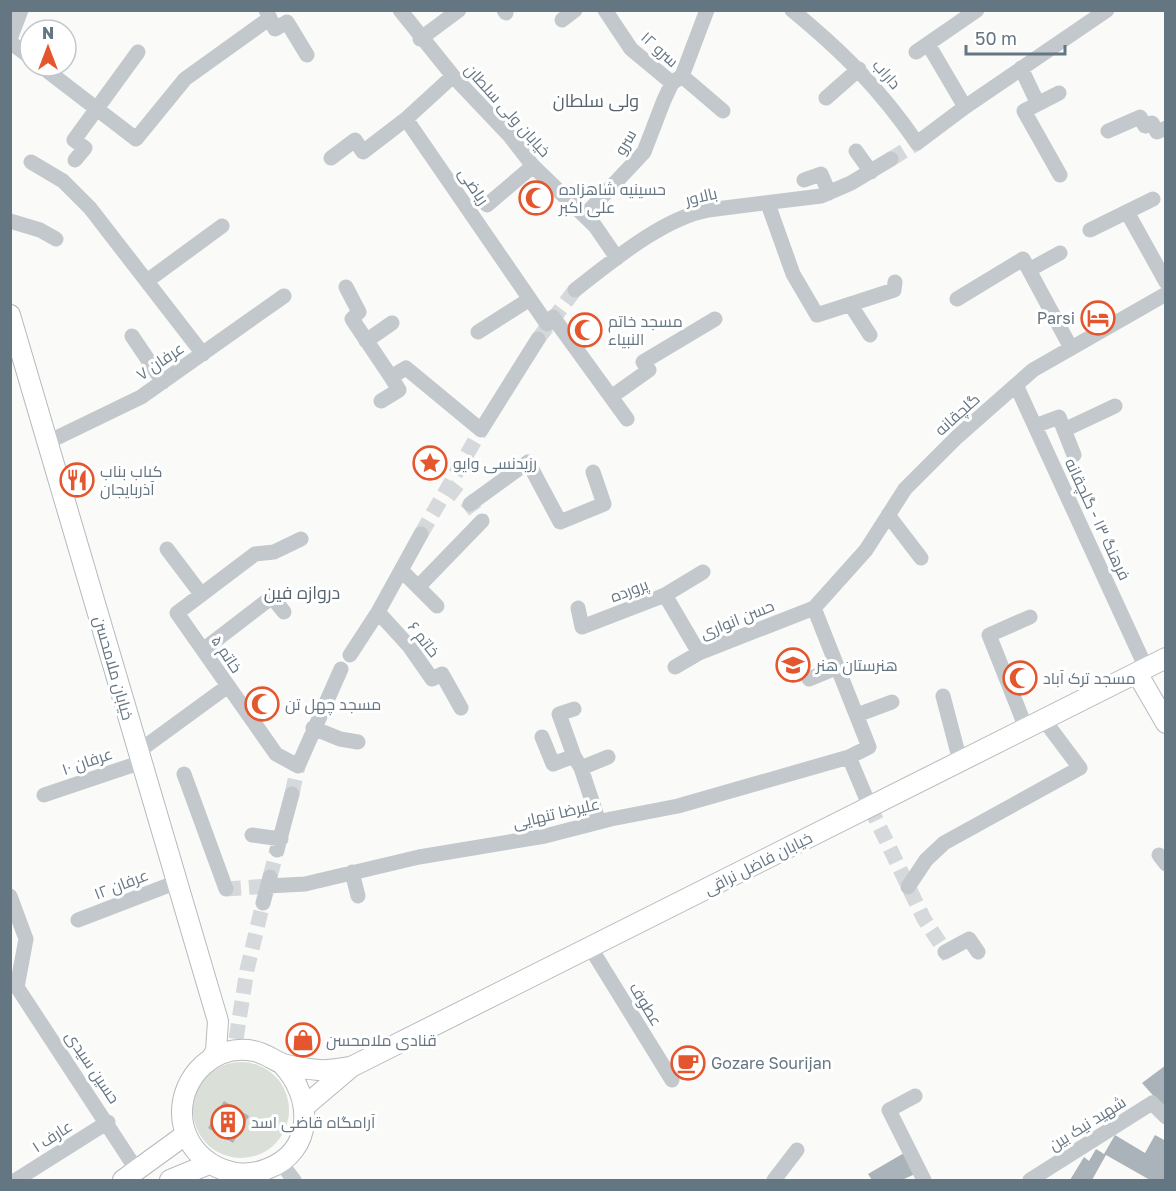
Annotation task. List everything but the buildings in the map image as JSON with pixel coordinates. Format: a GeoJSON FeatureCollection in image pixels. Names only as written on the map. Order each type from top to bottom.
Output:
{"type":"FeatureCollection","features":[{"type":"Feature","properties":{"kind":"main road","name":"خیابان ملامحسن"},"geometry":{"type":"LineString","coordinates":[[10,315],[218,1021]]}},
{"type":"Feature","properties":{"kind":"main road","name":"خیابان فاضل نراقی"},"geometry":{"type":"LineString","coordinates":[[351,1067],[1166,658]]}},
{"type":"Feature","properties":{"kind":"main road"},"geometry":{"type":"LineString","coordinates":[[1142,670],[1166,723]]}},
{"type":"Feature","properties":{"kind":"main road"},"geometry":{"type":"LineString","coordinates":[[218,1021],[252,1050]]}},
{"type":"Feature","properties":{"kind":"main road"},"geometry":{"type":"LineString","coordinates":[[211,1059],[230,1051],[252,1050],[268,1055],[282,1064],[298,1083],[305,1106],[305,1122],[300,1138],[272,1171],[230,1176],[209,1164],[192,1148],[185,1135],[182,1120],[184,1092],[195,1073],[211,1059],[216,1051],[218,1021]]}},
{"type":"Feature","properties":{"kind":"main road"},"geometry":{"type":"LineString","coordinates":[[282,1064],[321,1070],[351,1067]]}},
{"type":"Feature","properties":{"kind":"main road"},"geometry":{"type":"LineString","coordinates":[[305,1106],[351,1067]]}},
{"type":"Feature","properties":{"kind":"main road"},"geometry":{"type":"LineString","coordinates":[[130,1175],[185,1135]]}},
{"type":"Feature","properties":{"kind":"main road"},"geometry":{"type":"LineString","coordinates":[[170,1180],[209,1164]]}},
{"type":"Feature","properties":{"kind":"street"},"geometry":{"type":"LineString","coordinates":[[10,40],[21,10]]}},
{"type":"Feature","properties":{"kind":"street","name":"خیابان ولی سلطان"},"geometry":{"type":"LineString","coordinates":[[400,10],[420,39],[509,135],[533,166],[585,215],[617,258]]}},
{"type":"Feature","properties":{"kind":"street"},"geometry":{"type":"LineString","coordinates":[[420,39],[459,10]]}},
{"type":"Feature","properties":{"kind":"street"},"geometry":{"type":"LineString","coordinates":[[562,20],[575,10]]}},
{"type":"Feature","properties":{"kind":"street","name":"سرو ۱۲"},"geometry":{"type":"LineString","coordinates":[[605,10],[631,49],[723,111]]}},
{"type":"Feature","properties":{"kind":"street","name":"سرو"},"geometry":{"type":"LineString","coordinates":[[585,215],[644,152],[707,10]]}},
{"type":"Feature","properties":{"kind":"street","name":"داراب"},"geometry":{"type":"LineString","coordinates":[[792,10],[859,69],[891,105],[917,143],[964,107]]}},
{"type":"Feature","properties":{"kind":"street"},"geometry":{"type":"LineString","coordinates":[[977,10],[922,48],[964,107],[1107,10]]}},
{"type":"Feature","properties":{"kind":"street"},"geometry":{"type":"LineString","coordinates":[[56,78],[136,139],[185,79],[268,14],[275,29],[287,22],[308,55]]}},
{"type":"Feature","properties":{"kind":"street"},"geometry":{"type":"LineString","coordinates":[[75,160],[85,148],[74,140],[138,52]]}},
{"type":"Feature","properties":{"kind":"street"},"geometry":{"type":"LineString","coordinates":[[1021,68],[1038,104]]}},
{"type":"Feature","properties":{"kind":"street"},"geometry":{"type":"LineString","coordinates":[[826,98],[859,69]]}},
{"type":"Feature","properties":{"kind":"street"},"geometry":{"type":"LineString","coordinates":[[331,158],[356,140],[363,152],[406,119],[453,76]]}},
{"type":"Feature","properties":{"kind":"street"},"geometry":{"type":"LineString","coordinates":[[1059,93],[1024,111],[1060,175]]}},
{"type":"Feature","properties":{"kind":"street"},"geometry":{"type":"LineString","coordinates":[[1108,131],[1140,117],[1145,126],[1152,123],[1157,132],[1166,128]]}},
{"type":"Feature","properties":{"kind":"street","name":"ریاضی"},"geometry":{"type":"LineString","coordinates":[[406,119],[530,299],[550,320],[627,419]]}},
{"type":"Feature","properties":{"kind":"street"},"geometry":{"type":"LineString","coordinates":[[856,152],[871,172]]}},
{"type":"Feature","properties":{"kind":"street","name":"بالاور"},"geometry":{"type":"LineString","coordinates":[[575,290],[617,258],[691,214],[708,210],[804,200],[829,193],[891,159]]}},
{"type":"Feature","properties":{"kind":"street"},"geometry":{"type":"LineString","coordinates":[[31,162],[48,170],[77,194],[203,354]]}},
{"type":"Feature","properties":{"kind":"street"},"geometry":{"type":"LineString","coordinates":[[487,205],[533,166]]}},
{"type":"Feature","properties":{"kind":"street"},"geometry":{"type":"LineString","coordinates":[[804,180],[821,174],[829,193]]}},
{"type":"Feature","properties":{"kind":"street"},"geometry":{"type":"LineString","coordinates":[[1090,230],[1153,199]]}},
{"type":"Feature","properties":{"kind":"street"},"geometry":{"type":"LineString","coordinates":[[768,204],[793,274],[817,315],[894,290],[895,282]]}},
{"type":"Feature","properties":{"kind":"street"},"geometry":{"type":"LineString","coordinates":[[1126,212],[1166,282]]}},
{"type":"Feature","properties":{"kind":"street"},"geometry":{"type":"LineString","coordinates":[[10,222],[40,230],[56,239]]}},
{"type":"Feature","properties":{"kind":"street"},"geometry":{"type":"LineString","coordinates":[[147,281],[222,226]]}},
{"type":"Feature","properties":{"kind":"street"},"geometry":{"type":"LineString","coordinates":[[1029,270],[1060,253]]}},
{"type":"Feature","properties":{"kind":"street"},"geometry":{"type":"LineString","coordinates":[[957,299],[1023,259],[1071,348]]}},
{"type":"Feature","properties":{"kind":"street"},"geometry":{"type":"LineString","coordinates":[[346,287],[359,312],[352,319],[399,390],[381,401]]}},
{"type":"Feature","properties":{"kind":"street","name":"گلچقانه"},"geometry":{"type":"LineString","coordinates":[[814,608],[866,550],[905,489],[957,437],[1033,370],[1166,294]]}},
{"type":"Feature","properties":{"kind":"street","name":"عرفان ۷"},"geometry":{"type":"LineString","coordinates":[[48,442],[118,409],[164,382],[284,296]]}},
{"type":"Feature","properties":{"kind":"street"},"geometry":{"type":"LineString","coordinates":[[478,332],[530,299]]}},
{"type":"Feature","properties":{"kind":"street"},"geometry":{"type":"LineString","coordinates":[[850,304],[870,335]]}},
{"type":"Feature","properties":{"kind":"street"},"geometry":{"type":"LineString","coordinates":[[611,397],[649,370],[643,362],[715,319]]}},
{"type":"Feature","properties":{"kind":"street"},"geometry":{"type":"LineString","coordinates":[[366,341],[392,322]]}},
{"type":"Feature","properties":{"kind":"street"},"geometry":{"type":"LineString","coordinates":[[132,336],[164,382]]}},
{"type":"Feature","properties":{"kind":"street"},"geometry":{"type":"LineString","coordinates":[[391,377],[406,368],[480,430],[538,339]]}},
{"type":"Feature","properties":{"kind":"street","name":"فرهنگ ۱۳ - گلچقانه"},"geometry":{"type":"LineString","coordinates":[[1016,385],[1142,670]]}},
{"type":"Feature","properties":{"kind":"street"},"geometry":{"type":"LineString","coordinates":[[1064,430],[1115,406]]}},
{"type":"Feature","properties":{"kind":"street"},"geometry":{"type":"LineString","coordinates":[[1035,426],[1059,417],[1074,454]]}},
{"type":"Feature","properties":{"kind":"street"},"geometry":{"type":"LineString","coordinates":[[470,504],[528,462],[560,522],[604,504],[593,472]]}},
{"type":"Feature","properties":{"kind":"street"},"geometry":{"type":"LineString","coordinates":[[888,516],[921,558]]}},
{"type":"Feature","properties":{"kind":"street"},"geometry":{"type":"LineString","coordinates":[[419,586],[482,521]]}},
{"type":"Feature","properties":{"kind":"street"},"geometry":{"type":"LineString","coordinates":[[351,655],[378,612],[421,534]]}},
{"type":"Feature","properties":{"kind":"street"},"geometry":{"type":"LineString","coordinates":[[167,549],[201,594],[255,554],[274,552],[301,539]]}},
{"type":"Feature","properties":{"kind":"street"},"geometry":{"type":"LineString","coordinates":[[401,570],[437,606]]}},
{"type":"Feature","properties":{"kind":"street","name":"پرورده"},"geometry":{"type":"LineString","coordinates":[[578,608],[582,627],[665,595],[703,572]]}},
{"type":"Feature","properties":{"kind":"street","name":"خاتم ۵"},"geometry":{"type":"LineString","coordinates":[[201,594],[177,613],[276,754],[298,766],[313,728]]}},
{"type":"Feature","properties":{"kind":"street"},"geometry":{"type":"LineString","coordinates":[[665,595],[699,653]]}},
{"type":"Feature","properties":{"kind":"street"},"geometry":{"type":"LineString","coordinates":[[203,650],[272,597],[284,612]]}},
{"type":"Feature","properties":{"kind":"street"},"geometry":{"type":"LineString","coordinates":[[814,608],[869,747],[849,757],[870,807]]}},
{"type":"Feature","properties":{"kind":"street","name":"حسن انواری"},"geometry":{"type":"LineString","coordinates":[[675,667],[699,653],[814,608]]}},
{"type":"Feature","properties":{"kind":"street","name":"خاتم ۶"},"geometry":{"type":"LineString","coordinates":[[378,612],[409,646],[432,679],[442,674],[461,708]]}},
{"type":"Feature","properties":{"kind":"street"},"geometry":{"type":"LineString","coordinates":[[1026,728],[989,635],[1030,617]]}},
{"type":"Feature","properties":{"kind":"street"},"geometry":{"type":"LineString","coordinates":[[809,679],[838,667]]}},
{"type":"Feature","properties":{"kind":"street"},"geometry":{"type":"LineString","coordinates":[[341,669],[313,728],[340,739],[358,742]]}},
{"type":"Feature","properties":{"kind":"street","name":"عرفان ۱۰"},"geometry":{"type":"LineString","coordinates":[[44,795],[140,756],[228,686]]}},
{"type":"Feature","properties":{"kind":"street"},"geometry":{"type":"LineString","coordinates":[[943,696],[960,761]]}},
{"type":"Feature","properties":{"kind":"street"},"geometry":{"type":"LineString","coordinates":[[857,715],[892,702]]}},
{"type":"Feature","properties":{"kind":"street"},"geometry":{"type":"LineString","coordinates":[[574,709],[559,714],[599,822]]}},
{"type":"Feature","properties":{"kind":"street"},"geometry":{"type":"LineString","coordinates":[[908,887],[926,860],[944,843],[1080,768],[1044,720]]}},
{"type":"Feature","properties":{"kind":"street"},"geometry":{"type":"LineString","coordinates":[[542,737],[553,764],[608,757]]}},
{"type":"Feature","properties":{"kind":"street","name":"علیرضا تنهایی"},"geometry":{"type":"LineString","coordinates":[[263,903],[269,882],[305,884],[419,857],[545,836],[678,806],[849,757]]}},
{"type":"Feature","properties":{"kind":"street"},"geometry":{"type":"LineString","coordinates":[[184,774],[226,889]]}},
{"type":"Feature","properties":{"kind":"street"},"geometry":{"type":"LineString","coordinates":[[252,835],[279,844],[292,794]]}},
{"type":"Feature","properties":{"kind":"street"},"geometry":{"type":"LineString","coordinates":[[352,872],[358,896]]}},
{"type":"Feature","properties":{"kind":"street","name":"عرفان ۱۲"},"geometry":{"type":"LineString","coordinates":[[78,920],[177,882]]}},
{"type":"Feature","properties":{"kind":"street"},"geometry":{"type":"LineString","coordinates":[[10,897],[26,939],[14,988]]}},
{"type":"Feature","properties":{"kind":"street"},"geometry":{"type":"LineString","coordinates":[[945,952],[969,939],[978,952]]}},
{"type":"Feature","properties":{"kind":"street","name":"عطوف"},"geometry":{"type":"LineString","coordinates":[[591,947],[672,1080]]}},
{"type":"Feature","properties":{"kind":"street","name":"حسین سیدی"},"geometry":{"type":"LineString","coordinates":[[14,988],[108,1122],[130,1175]]}},
{"type":"Feature","properties":{"kind":"street"},"geometry":{"type":"LineString","coordinates":[[915,1096],[889,1110],[924,1180]]}},
{"type":"Feature","properties":{"kind":"street","name":"شهید نیک بین"},"geometry":{"type":"LineString","coordinates":[[1039,1178],[1152,1103],[1166,1117]]}},
{"type":"Feature","properties":{"kind":"street","name":"عارف ۱"},"geometry":{"type":"LineString","coordinates":[[16,1180],[108,1122]]}},
{"type":"Feature","properties":{"kind":"street"},"geometry":{"type":"LineString","coordinates":[[774,1180],[797,1150]]}},
{"type":"Feature","properties":{"kind":"street"},"geometry":{"type":"LineString","coordinates":[[272,1171],[294,1180]]}},
{"type":"Feature","properties":{"kind":"shaded area"},"geometry":{"type":"Polygon","coordinates":[[[241,1062],[259,1065],[275,1076],[286,1092],[289,1110],[286,1128],[275,1144],[259,1155],[241,1158],[223,1155],[207,1144],[196,1128],[193,1110],[196,1092],[207,1076],[223,1065],[241,1062]]]}},
{"type":"Feature","properties":{"kind":"tunnel"},"geometry":{"type":"LineString","coordinates":[[891,159],[917,143]]}},
{"type":"Feature","properties":{"kind":"tunnel"},"geometry":{"type":"LineString","coordinates":[[538,339],[575,290]]}},
{"type":"Feature","properties":{"kind":"tunnel"},"geometry":{"type":"LineString","coordinates":[[421,534],[481,430]]}},
{"type":"Feature","properties":{"kind":"tunnel"},"geometry":{"type":"LineString","coordinates":[[447,486],[470,504],[482,521]]}},
{"type":"Feature","properties":{"kind":"tunnel"},"geometry":{"type":"LineString","coordinates":[[292,794],[298,766]]}},
{"type":"Feature","properties":{"kind":"tunnel"},"geometry":{"type":"LineString","coordinates":[[870,807],[924,919],[949,957]]}},
{"type":"Feature","properties":{"kind":"tunnel"},"geometry":{"type":"LineString","coordinates":[[270,877],[277,850]]}},
{"type":"Feature","properties":{"kind":"tunnel"},"geometry":{"type":"LineString","coordinates":[[226,889],[268,886]]}},
{"type":"Feature","properties":{"kind":"tunnel"},"geometry":{"type":"LineString","coordinates":[[236,1039],[247,970],[263,903]]}},
{"type":"Feature","properties":{"kind":"place","name":"حسینیه شاهزاده علی اکبر"},"geometry":{"type":"Point","coordinates":[536,198]}},
{"type":"Feature","properties":{"kind":"place","name":"Parsi"},"geometry":{"type":"Point","coordinates":[1098,318]}},
{"type":"Feature","properties":{"kind":"place","name":"مسجد خاتم النبیاء"},"geometry":{"type":"Point","coordinates":[585,330]}},
{"type":"Feature","properties":{"kind":"place","name":"رزیدنسی وایو"},"geometry":{"type":"Point","coordinates":[430,463]}},
{"type":"Feature","properties":{"kind":"place","name":"کباب بناب آذربایجان"},"geometry":{"type":"Point","coordinates":[77,480]}},
{"type":"Feature","properties":{"kind":"place","name":"هنرستان هنر"},"geometry":{"type":"Point","coordinates":[793,665]}},
{"type":"Feature","properties":{"kind":"place","name":"مسجد ترک آباد"},"geometry":{"type":"Point","coordinates":[1020,678]}},
{"type":"Feature","properties":{"kind":"place","name":"مسجد چهل تن"},"geometry":{"type":"Point","coordinates":[262,704]}},
{"type":"Feature","properties":{"kind":"place","name":"قنادی ملامحسن"},"geometry":{"type":"Point","coordinates":[303,1040]}},
{"type":"Feature","properties":{"kind":"place","name":"Gozare Sourijan"},"geometry":{"type":"Point","coordinates":[688,1063]}},
{"type":"Feature","properties":{"kind":"place","name":"آرامگاه قاضی اسد"},"geometry":{"type":"Point","coordinates":[228,1122]}},
{"type":"Feature","properties":{"kind":"district","name":"ولی سلطان"},"geometry":{"type":"Point","coordinates":[596,100]}},
{"type":"Feature","properties":{"kind":"district","name":"دروازه فین"},"geometry":{"type":"Point","coordinates":[302,592]}}]}
